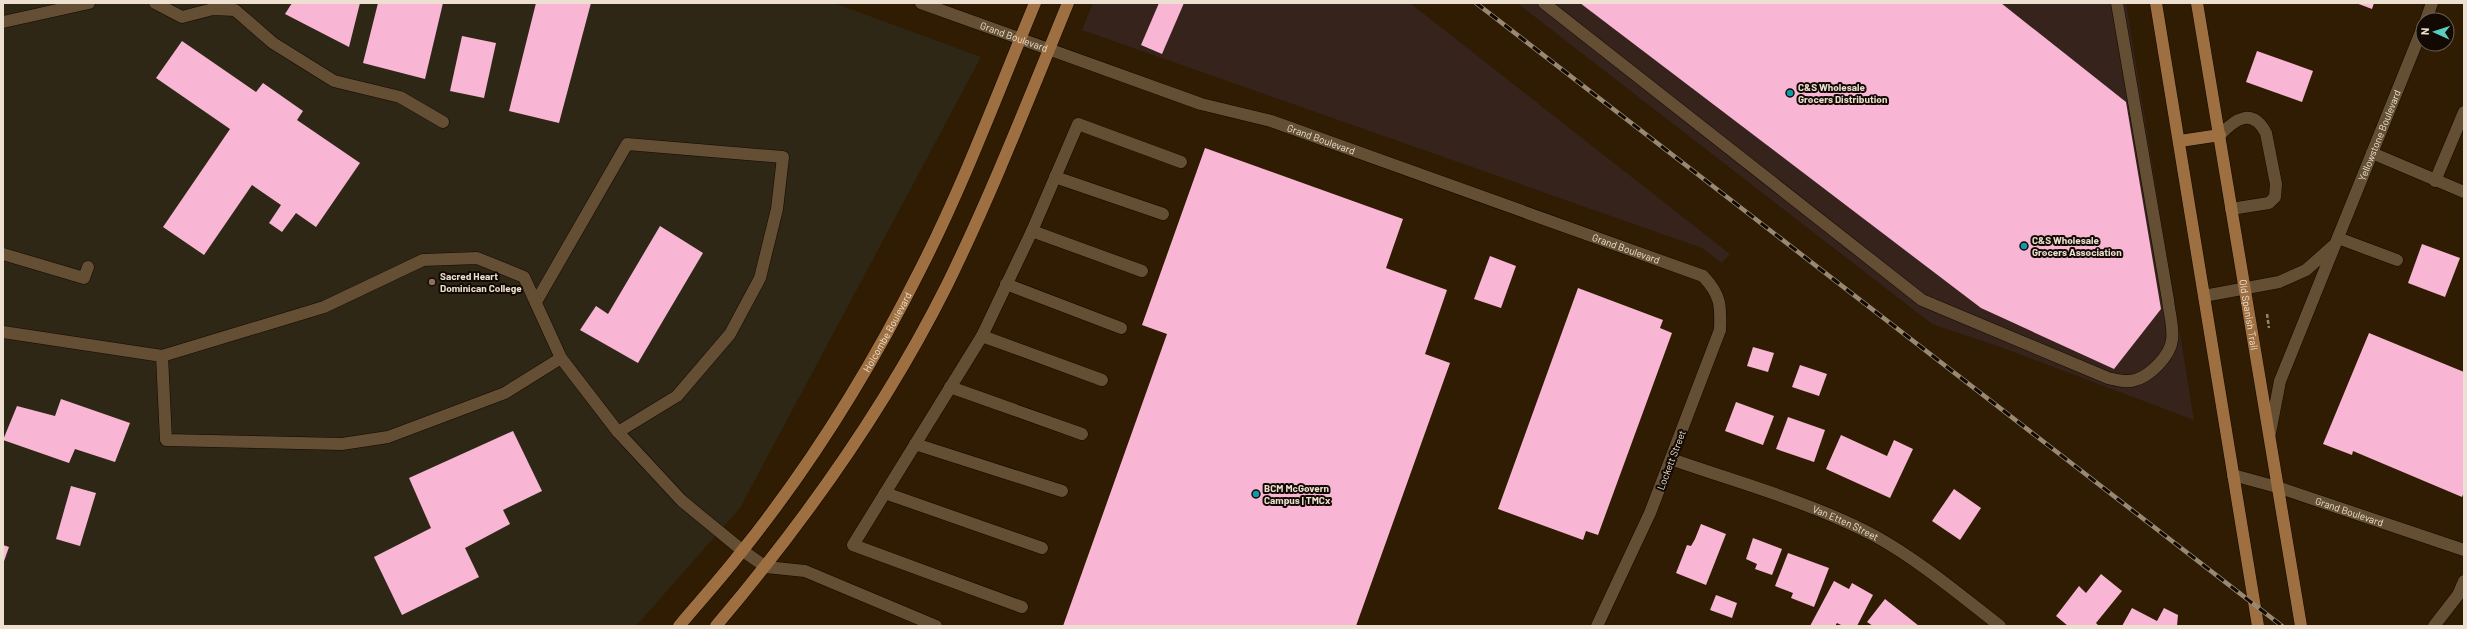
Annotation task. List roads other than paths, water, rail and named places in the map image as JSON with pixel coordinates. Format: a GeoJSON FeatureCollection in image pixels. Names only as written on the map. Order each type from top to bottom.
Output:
{"type":"FeatureCollection","features":[{"type":"Feature","properties":{"kind":"main road","name":"Holcombe Boulevard"},"geometry":{"type":"LineString","coordinates":[[679,626],[743,551],[818,447],[880,345],[921,269],[960,184],[1035,3]]}},
{"type":"Feature","properties":{"kind":"main road"},"geometry":{"type":"LineString","coordinates":[[716,626],[766,567],[840,466],[900,371],[946,287],[987,202],[1068,3]]}},
{"type":"Feature","properties":{"kind":"main road"},"geometry":{"type":"LineString","coordinates":[[2156,3],[2180,141],[2258,626]]}},
{"type":"Feature","properties":{"kind":"main road","name":"Old Spanish Trail"},"geometry":{"type":"LineString","coordinates":[[2198,3],[2301,626]]}},
{"type":"Feature","properties":{"kind":"main road"},"geometry":{"type":"LineString","coordinates":[[2180,141],[2220,135]]}},
{"type":"Feature","properties":{"kind":"street"},"geometry":{"type":"LineString","coordinates":[[3,22],[90,3]]}},
{"type":"Feature","properties":{"kind":"street","name":"Grand Boulevard"},"geometry":{"type":"LineString","coordinates":[[921,3],[1201,104],[1271,121],[1684,268],[1703,276],[1714,288]]}},
{"type":"Feature","properties":{"kind":"street"},"geometry":{"type":"LineString","coordinates":[[1544,3],[1922,300],[2108,378],[2123,382],[2136,380],[2150,372],[2164,356],[2172,341],[2168,300],[2117,3]]}},
{"type":"Feature","properties":{"kind":"street"},"geometry":{"type":"LineString","coordinates":[[157,4],[182,17],[213,8],[235,10],[273,43],[334,81],[400,97],[443,122]]}},
{"type":"Feature","properties":{"kind":"street","name":"Yellowstone Boulevard"},"geometry":{"type":"LineString","coordinates":[[2270,434],[2280,381],[2415,47]]}},
{"type":"Feature","properties":{"kind":"street"},"geometry":{"type":"LineString","coordinates":[[2436,181],[2464,112]]}},
{"type":"Feature","properties":{"kind":"street"},"geometry":{"type":"LineString","coordinates":[[2220,135],[2233,121],[2243,118],[2256,120],[2262,125],[2266,133],[2276,184],[2275,197],[2269,203],[2231,209]]}},
{"type":"Feature","properties":{"kind":"street"},"geometry":{"type":"LineString","coordinates":[[1022,607],[854,545],[982,336],[1032,231],[1078,124],[1181,162]]}},
{"type":"Feature","properties":{"kind":"street"},"geometry":{"type":"LineString","coordinates":[[536,302],[627,144],[783,157],[777,209],[760,278],[730,334],[677,396],[618,432]]}},
{"type":"Feature","properties":{"kind":"street"},"geometry":{"type":"LineString","coordinates":[[2372,153],[2464,192]]}},
{"type":"Feature","properties":{"kind":"street"},"geometry":{"type":"LineString","coordinates":[[1055,177],[1163,214]]}},
{"type":"Feature","properties":{"kind":"street"},"geometry":{"type":"LineString","coordinates":[[1032,231],[1142,271]]}},
{"type":"Feature","properties":{"kind":"street"},"geometry":{"type":"LineString","coordinates":[[2336,241],[2397,260]]}},
{"type":"Feature","properties":{"kind":"street","name":"Yellowstone Boulevard"},"geometry":{"type":"LineString","coordinates":[[2204,296],[2245,287],[2279,282],[2306,270],[2336,241]]}},
{"type":"Feature","properties":{"kind":"street"},"geometry":{"type":"LineString","coordinates":[[3,254],[84,278],[88,266]]}},
{"type":"Feature","properties":{"kind":"street"},"geometry":{"type":"LineString","coordinates":[[3,332],[162,356],[324,307],[424,260],[477,258],[524,277],[561,358],[618,432],[682,500],[743,551],[766,567],[805,571],[936,626]]}},
{"type":"Feature","properties":{"kind":"street"},"geometry":{"type":"LineString","coordinates":[[1006,284],[1121,328]]}},
{"type":"Feature","properties":{"kind":"street","name":"Lockett Street"},"geometry":{"type":"LineString","coordinates":[[1597,626],[1650,513],[1720,330],[1721,307],[1714,288]]}},
{"type":"Feature","properties":{"kind":"street"},"geometry":{"type":"LineString","coordinates":[[982,336],[1102,380]]}},
{"type":"Feature","properties":{"kind":"street"},"geometry":{"type":"LineString","coordinates":[[162,356],[166,440],[342,444],[388,437],[505,393],[561,358]]}},
{"type":"Feature","properties":{"kind":"street"},"geometry":{"type":"LineString","coordinates":[[950,387],[1082,434]]}},
{"type":"Feature","properties":{"kind":"street"},"geometry":{"type":"LineString","coordinates":[[915,444],[1062,491]]}},
{"type":"Feature","properties":{"kind":"street","name":"Van Etten Street"},"geometry":{"type":"LineString","coordinates":[[1671,459],[1794,502],[1875,536],[1932,573],[2000,626]]}},
{"type":"Feature","properties":{"kind":"street","name":"Grand Boulevard"},"geometry":{"type":"LineString","coordinates":[[2233,476],[2277,487],[2464,550]]}},
{"type":"Feature","properties":{"kind":"street"},"geometry":{"type":"LineString","coordinates":[[885,493],[1042,548]]}},
{"type":"Feature","properties":{"kind":"street"},"geometry":{"type":"LineString","coordinates":[[2434,626],[2458,595],[2464,581]]}},
{"type":"Feature","properties":{"kind":"railway"},"geometry":{"type":"LineString","coordinates":[[1476,3],[2282,626]]}},
{"type":"Feature","properties":{"kind":"place","name":"C&S Wholesale Grocers Distribution"},"geometry":{"type":"Point","coordinates":[1790,93]}},
{"type":"Feature","properties":{"kind":"place","name":"C&S Wholesale Grocers Association"},"geometry":{"type":"Point","coordinates":[2024,246]}},
{"type":"Feature","properties":{"kind":"place","name":"Sacred Heart Dominican College"},"geometry":{"type":"Point","coordinates":[432,282]}},
{"type":"Feature","properties":{"kind":"place","name":"BCM McGovern Campus | TMCx"},"geometry":{"type":"Point","coordinates":[1256,494]}}]}
